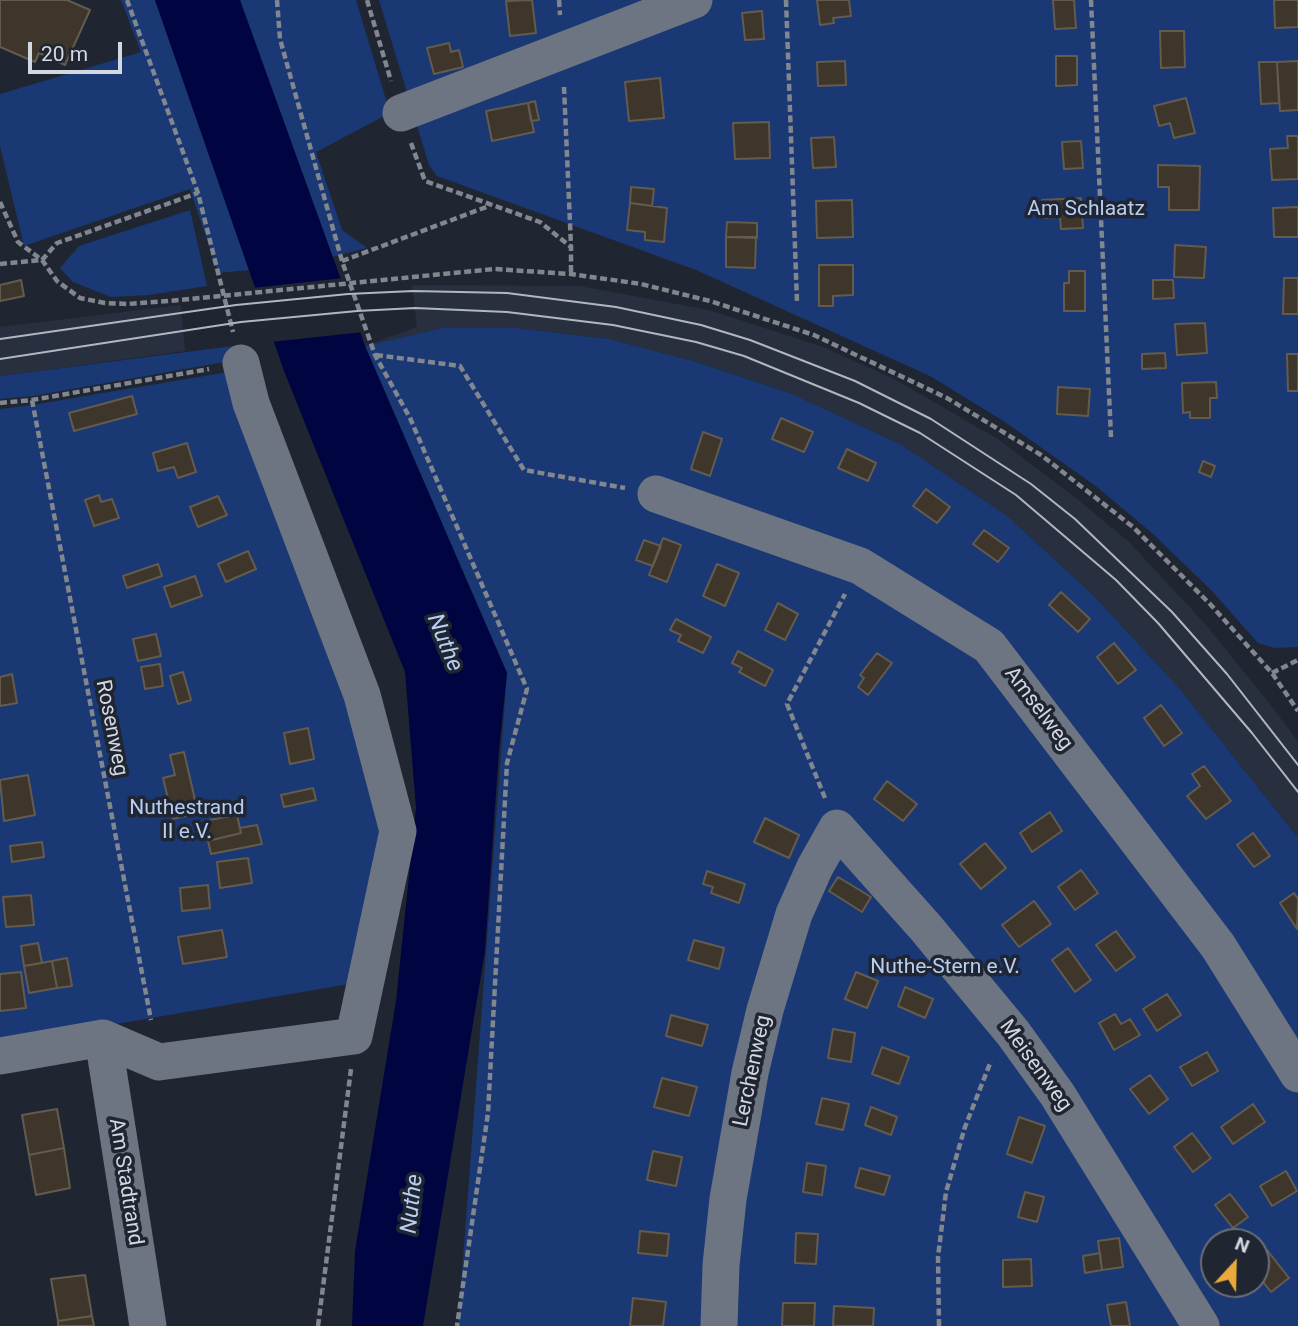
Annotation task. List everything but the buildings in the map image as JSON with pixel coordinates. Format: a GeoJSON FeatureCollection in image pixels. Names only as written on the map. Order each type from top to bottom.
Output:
{"type":"FeatureCollection","features":[{"type":"Feature","properties":{"kind":"street"},"geometry":{"type":"LineString","coordinates":[[401,113],[694,0]]}},
{"type":"Feature","properties":{"kind":"street"},"geometry":{"type":"LineString","coordinates":[[0,1056],[103,1038],[159,1062],[354,1036],[398,831],[362,695],[251,403],[242,363]]}},
{"type":"Feature","properties":{"kind":"street","name":"Amselweg"},"geometry":{"type":"LineString","coordinates":[[656,494],[860,566],[989,646],[1218,946],[1298,1074]]}},
{"type":"Feature","properties":{"kind":"street","name":"Meisenweg"},"geometry":{"type":"LineString","coordinates":[[837,828],[1013,1032],[1084,1136],[1201,1326]]}},
{"type":"Feature","properties":{"kind":"street","name":"Lerchenweg"},"geometry":{"type":"LineString","coordinates":[[719,1326],[721,1265],[728,1199],[750,1073],[765,1010],[794,914],[815,867],[837,828]]}},
{"type":"Feature","properties":{"kind":"street","name":"Am Stadtrand"},"geometry":{"type":"LineString","coordinates":[[103,1038],[148,1326]]}},
{"type":"Feature","properties":{"kind":"path"},"geometry":{"type":"LineString","coordinates":[[0,403],[32,400],[242,363],[198,192],[127,0]]}},
{"type":"Feature","properties":{"kind":"path"},"geometry":{"type":"LineString","coordinates":[[277,0],[280,38],[342,261],[375,355],[410,418],[527,689],[507,763],[488,1113],[457,1326]]}},
{"type":"Feature","properties":{"kind":"path"},"geometry":{"type":"LineString","coordinates":[[367,0],[401,113],[425,181],[540,222],[571,247]]}},
{"type":"Feature","properties":{"kind":"path"},"geometry":{"type":"LineString","coordinates":[[559,0],[571,274]]}},
{"type":"Feature","properties":{"kind":"path"},"geometry":{"type":"LineString","coordinates":[[786,0],[797,302]]}},
{"type":"Feature","properties":{"kind":"path"},"geometry":{"type":"LineString","coordinates":[[1091,0],[1111,437]]}},
{"type":"Feature","properties":{"kind":"path"},"geometry":{"type":"LineString","coordinates":[[0,264],[42,260],[57,243],[198,192]]}},
{"type":"Feature","properties":{"kind":"path"},"geometry":{"type":"LineString","coordinates":[[0,202],[18,242],[42,260],[57,281],[80,298],[128,304],[494,268],[571,274],[641,284],[710,301],[814,335],[947,398],[1041,456],[1133,527],[1210,604],[1272,673],[1298,710]]}},
{"type":"Feature","properties":{"kind":"path"},"geometry":{"type":"LineString","coordinates":[[342,261],[491,205]]}},
{"type":"Feature","properties":{"kind":"path"},"geometry":{"type":"LineString","coordinates":[[375,355],[460,366],[524,470],[656,494]]}},
{"type":"Feature","properties":{"kind":"path","name":"Rosenweg"},"geometry":{"type":"LineString","coordinates":[[32,400],[159,1062]]}},
{"type":"Feature","properties":{"kind":"path"},"geometry":{"type":"LineString","coordinates":[[837,828],[787,704],[860,566]]}},
{"type":"Feature","properties":{"kind":"path"},"geometry":{"type":"LineString","coordinates":[[1272,673],[1298,660]]}},
{"type":"Feature","properties":{"kind":"path"},"geometry":{"type":"LineString","coordinates":[[939,1326],[938,1257],[946,1192],[965,1127],[988,1064],[1013,1032]]}},
{"type":"Feature","properties":{"kind":"path"},"geometry":{"type":"LineString","coordinates":[[318,1326],[347,1110],[354,1036]]}},
{"type":"Feature","properties":{"kind":"shaded area"},"geometry":{"type":"Polygon","coordinates":[[[412,285],[579,286],[709,310],[823,347],[894,379],[998,439],[1129,542],[1206,625],[1273,708],[1298,742],[1298,838],[1179,688],[1093,595],[1006,515],[900,444],[790,393],[693,361],[609,339],[516,328],[442,328],[365,346],[417,327],[412,285]]]}},
{"type":"Feature","properties":{"kind":"shaded area"},"geometry":{"type":"Polygon","coordinates":[[[181,305],[185,351],[0,376],[0,327],[181,305]]]}},
{"type":"Feature","properties":{"kind":"green space"},"geometry":{"type":"Polygon","coordinates":[[[121,0],[155,0],[249,270],[218,273],[190,189],[24,246],[0,146],[0,94],[141,52],[121,0]]]}},
{"type":"Feature","properties":{"kind":"green space"},"geometry":{"type":"Polygon","coordinates":[[[240,0],[356,0],[390,113],[316,152],[342,230],[367,248],[328,258],[240,0]]]}},
{"type":"Feature","properties":{"kind":"green space","name":"Am Schlaatz"},"geometry":{"type":"Polygon","coordinates":[[[379,0],[1298,0],[1298,647],[1275,648],[1258,643],[1211,590],[1153,534],[1097,487],[1005,422],[930,376],[696,270],[437,176],[429,165],[379,0]]]}},
{"type":"Feature","properties":{"kind":"green space"},"geometry":{"type":"Polygon","coordinates":[[[190,210],[207,286],[149,295],[111,297],[73,282],[60,268],[79,246],[190,210]]]}},
{"type":"Feature","properties":{"kind":"green space","name":"Nuthe-Stern e.V."},"geometry":{"type":"Polygon","coordinates":[[[442,328],[516,328],[609,339],[693,361],[790,393],[900,444],[1006,515],[1093,595],[1179,688],[1298,838],[1298,1326],[458,1326],[507,673],[365,346],[442,328]]]}},
{"type":"Feature","properties":{"kind":"green space"},"geometry":{"type":"Polygon","coordinates":[[[233,346],[236,360],[33,396],[0,399],[0,376],[233,346]]]}},
{"type":"Feature","properties":{"kind":"green space","name":"Nuthestrand II e.V."},"geometry":{"type":"Polygon","coordinates":[[[228,372],[350,698],[383,832],[349,984],[0,1044],[0,409],[228,372]]]}},
{"type":"Feature","properties":{"kind":"water","name":"Nuthe"},"geometry":{"type":"Polygon","coordinates":[[[155,0],[240,0],[365,346],[507,673],[485,951],[423,1326],[352,1326],[355,1251],[396,1001],[416,808],[405,672],[284,371],[155,0]]]}},
{"type":"Feature","properties":{"kind":"pier"},"geometry":{"type":"Polygon","coordinates":[[[344,278],[364,332],[270,342],[252,288],[344,278]]]}},
{"type":"Feature","properties":{"kind":"tram line"},"geometry":{"type":"LineString","coordinates":[[0,339],[236,305],[348,294],[413,291],[507,293],[616,307],[701,325],[750,340],[855,381],[931,419],[1031,484],[1075,519],[1172,612],[1227,674],[1298,765]]}},
{"type":"Feature","properties":{"kind":"tram line"},"geometry":{"type":"LineString","coordinates":[[0,359],[241,322],[415,308],[507,312],[613,325],[696,342],[744,356],[859,403],[920,433],[1016,495],[1116,580],[1158,623],[1252,733],[1298,792]]}}]}
